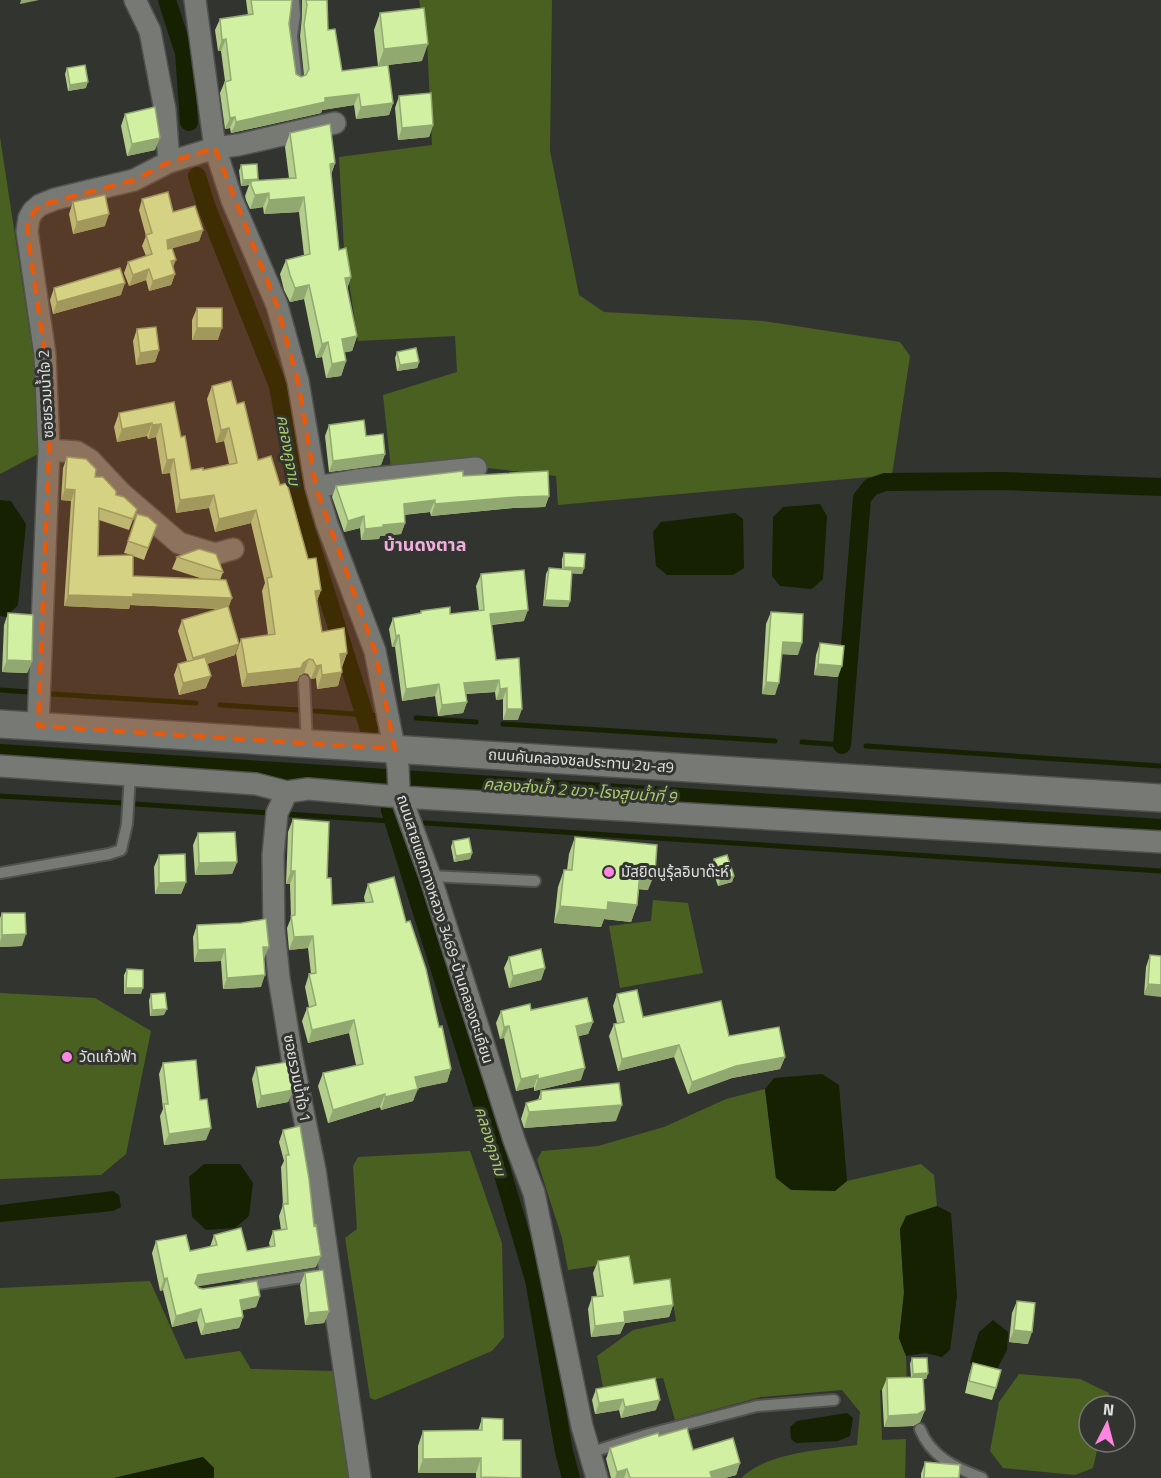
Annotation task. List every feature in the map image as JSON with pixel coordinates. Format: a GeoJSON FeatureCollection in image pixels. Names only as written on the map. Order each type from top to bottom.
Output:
{"type":"FeatureCollection","features":[{"type":"Feature","properties":{"kind":"street"},"geometry":{"type":"LineString","coordinates":[[135,0],[150,31],[165,110],[169,162]]}},
{"type":"Feature","properties":{"kind":"street","name":"ถนนสายแยกทางหลวง 3469-บ้านคลองตะเคียน"},"geometry":{"type":"LineString","coordinates":[[195,0],[215,148],[232,200],[278,304],[298,381],[316,487],[327,524],[375,651],[397,758],[400,794],[430,876],[514,1140],[534,1193],[589,1453],[597,1478]]}},
{"type":"Feature","properties":{"kind":"street","name":"ซอยรวมน้ำใจ 2"},"geometry":{"type":"LineString","coordinates":[[38,726],[49,450],[45,355],[27,231],[29,218],[40,205],[134,180],[169,162],[215,148],[335,123]]}},
{"type":"Feature","properties":{"kind":"street"},"geometry":{"type":"LineString","coordinates":[[49,450],[77,452],[90,460],[121,493],[179,543],[215,554],[233,549]]}},
{"type":"Feature","properties":{"kind":"street"},"geometry":{"type":"LineString","coordinates":[[316,487],[476,468]]}},
{"type":"Feature","properties":{"kind":"street","name":"ถนนคันคลองชลประทาน 2ข-ส9"},"geometry":{"type":"LineString","coordinates":[[0,724],[307,743],[397,758],[1161,798]]}},
{"type":"Feature","properties":{"kind":"street"},"geometry":{"type":"LineString","coordinates":[[0,766],[256,784],[287,792],[308,789],[400,794],[1161,842]]}},
{"type":"Feature","properties":{"kind":"street","name":"ซอยรวมน้ำใจ 1"},"geometry":{"type":"LineString","coordinates":[[287,792],[277,813],[273,855],[274,929],[279,978],[287,1031],[315,1170],[360,1478]]}},
{"type":"Feature","properties":{"kind":"lane"},"geometry":{"type":"LineString","coordinates":[[294,0],[295,16],[292,36],[297,81]]}},
{"type":"Feature","properties":{"kind":"lane"},"geometry":{"type":"LineString","coordinates":[[304,680],[307,743]]}},
{"type":"Feature","properties":{"kind":"lane"},"geometry":{"type":"LineString","coordinates":[[0,873],[121,850],[127,824],[130,775]]}},
{"type":"Feature","properties":{"kind":"lane"},"geometry":{"type":"LineString","coordinates":[[430,876],[535,881]]}},
{"type":"Feature","properties":{"kind":"lane"},"geometry":{"type":"LineString","coordinates":[[231,1288],[330,1273]]}},
{"type":"Feature","properties":{"kind":"lane"},"geometry":{"type":"LineString","coordinates":[[589,1453],[649,1434],[757,1406],[834,1400]]}},
{"type":"Feature","properties":{"kind":"lane"},"geometry":{"type":"LineString","coordinates":[[920,1429],[924,1440],[936,1455],[982,1478]]}},
{"type":"Feature","properties":{"kind":"highlighted area"},"geometry":{"type":"Polygon","coordinates":[[[215,148],[277,305],[298,381],[316,487],[375,651],[395,749],[38,726],[49,450],[45,355],[27,231],[29,218],[40,205],[134,180],[169,162],[215,148]]]}},
{"type":"Feature","properties":{"kind":"green space"},"geometry":{"type":"Polygon","coordinates":[[[419,0],[552,0],[550,151],[579,295],[604,312],[763,321],[900,342],[910,356],[892,475],[558,505],[556,476],[462,465],[391,469],[383,395],[457,372],[455,336],[358,341],[344,249],[339,157],[432,145],[427,40],[419,0]]]}},
{"type":"Feature","properties":{"kind":"green space"},"geometry":{"type":"Polygon","coordinates":[[[0,137],[38,386],[38,454],[0,474],[0,137]]]}},
{"type":"Feature","properties":{"kind":"green space"},"geometry":{"type":"Polygon","coordinates":[[[653,900],[688,903],[703,973],[620,988],[609,926],[651,921],[653,900]]]}},
{"type":"Feature","properties":{"kind":"green space"},"geometry":{"type":"Polygon","coordinates":[[[0,993],[95,998],[151,1031],[126,1154],[101,1175],[0,1179],[0,993]]]}},
{"type":"Feature","properties":{"kind":"green space"},"geometry":{"type":"Polygon","coordinates":[[[765,1089],[776,1178],[834,1191],[847,1181],[921,1164],[934,1175],[937,1206],[907,1216],[900,1229],[904,1293],[899,1338],[906,1356],[907,1387],[880,1390],[882,1440],[906,1439],[905,1478],[741,1478],[752,1469],[780,1457],[857,1445],[860,1412],[842,1390],[761,1397],[675,1420],[663,1378],[603,1387],[597,1356],[633,1330],[676,1321],[670,1284],[632,1288],[629,1261],[568,1270],[562,1238],[537,1160],[542,1151],[598,1146],[664,1127],[726,1099],[765,1089]]]}},
{"type":"Feature","properties":{"kind":"green space"},"geometry":{"type":"Polygon","coordinates":[[[470,1151],[502,1243],[504,1337],[492,1351],[375,1400],[370,1398],[345,1238],[357,1229],[353,1166],[358,1157],[470,1151]]]}},
{"type":"Feature","properties":{"kind":"green space"},"geometry":{"type":"Polygon","coordinates":[[[150,1281],[185,1359],[240,1351],[251,1369],[335,1371],[360,1478],[214,1478],[214,1468],[203,1457],[114,1478],[0,1478],[0,1288],[150,1281]]]}},
{"type":"Feature","properties":{"kind":"green space"},"geometry":{"type":"Polygon","coordinates":[[[1019,1374],[1080,1379],[1109,1393],[1077,1394],[1077,1454],[1096,1454],[1093,1468],[1075,1475],[1003,1468],[990,1451],[999,1402],[1019,1374]]]}},
{"type":"Feature","properties":{"kind":"shaded area"},"geometry":{"type":"Polygon","coordinates":[[[0,500],[11,501],[26,524],[18,605],[6,617],[0,616],[0,500]]]}},
{"type":"Feature","properties":{"kind":"shaded area"},"geometry":{"type":"Polygon","coordinates":[[[820,504],[827,516],[823,579],[812,589],[780,586],[772,576],[773,517],[783,507],[820,504]]]}},
{"type":"Feature","properties":{"kind":"shaded area"},"geometry":{"type":"Polygon","coordinates":[[[735,513],[743,519],[744,568],[733,575],[667,575],[656,566],[653,532],[661,522],[735,513]]]}},
{"type":"Feature","properties":{"kind":"shaded area"},"geometry":{"type":"Polygon","coordinates":[[[822,1074],[839,1085],[847,1181],[835,1191],[791,1190],[776,1178],[765,1089],[774,1078],[822,1074]]]}},
{"type":"Feature","properties":{"kind":"shaded area"},"geometry":{"type":"Polygon","coordinates":[[[204,1164],[240,1164],[253,1183],[249,1216],[235,1228],[206,1230],[192,1217],[189,1177],[204,1164]]]}},
{"type":"Feature","properties":{"kind":"shaded area"},"geometry":{"type":"Polygon","coordinates":[[[113,1191],[119,1195],[121,1207],[113,1211],[0,1222],[0,1205],[113,1191]]]}},
{"type":"Feature","properties":{"kind":"shaded area"},"geometry":{"type":"Polygon","coordinates":[[[937,1206],[951,1213],[957,1296],[950,1350],[942,1357],[925,1353],[906,1356],[899,1338],[904,1293],[900,1229],[906,1216],[937,1206]]]}},
{"type":"Feature","properties":{"kind":"shaded area"},"geometry":{"type":"Polygon","coordinates":[[[993,1320],[1008,1332],[1007,1350],[996,1371],[980,1373],[970,1362],[979,1332],[993,1320]]]}},
{"type":"Feature","properties":{"kind":"shaded area"},"geometry":{"type":"Polygon","coordinates":[[[847,1413],[853,1418],[850,1436],[838,1441],[796,1443],[791,1439],[790,1427],[797,1421],[847,1413]]]}},
{"type":"Feature","properties":{"kind":"shaded area"},"geometry":{"type":"Polygon","coordinates":[[[203,1457],[214,1468],[214,1478],[114,1478],[203,1457]]]}},
{"type":"Feature","properties":{"kind":"building"},"geometry":{"type":"Polygon","coordinates":[[[251,0],[292,0],[289,24],[296,74],[301,77],[306,75],[309,69],[304,25],[306,0],[327,0],[328,30],[335,29],[342,71],[388,65],[393,103],[361,107],[359,94],[325,98],[325,102],[236,122],[235,117],[230,118],[225,82],[231,80],[226,39],[222,40],[220,19],[253,14],[251,0]]]}},
{"type":"Feature","properties":{"kind":"building"},"geometry":{"type":"Polygon","coordinates":[[[424,8],[428,44],[384,49],[380,13],[424,8]]]}},
{"type":"Feature","properties":{"kind":"building"},"geometry":{"type":"Polygon","coordinates":[[[85,65],[88,82],[70,85],[67,68],[85,65]]]}},
{"type":"Feature","properties":{"kind":"building"},"geometry":{"type":"Polygon","coordinates":[[[431,93],[433,125],[402,128],[399,96],[431,93]]]}},
{"type":"Feature","properties":{"kind":"building"},"geometry":{"type":"Polygon","coordinates":[[[155,107],[160,138],[132,144],[125,114],[155,107]]]}},
{"type":"Feature","properties":{"kind":"building"},"geometry":{"type":"Polygon","coordinates":[[[330,124],[335,163],[330,164],[339,250],[346,248],[351,277],[345,278],[357,336],[342,339],[346,361],[332,364],[328,342],[322,344],[309,285],[295,288],[286,260],[310,254],[304,197],[269,200],[269,193],[255,195],[251,185],[251,181],[296,178],[290,133],[330,124]]]}},
{"type":"Feature","properties":{"kind":"building"},"geometry":{"type":"Polygon","coordinates":[[[257,164],[258,179],[243,180],[241,165],[257,164]]]}},
{"type":"Feature","properties":{"kind":"building"},"geometry":{"type":"Polygon","coordinates":[[[168,192],[173,212],[195,206],[203,230],[167,240],[168,249],[172,248],[176,260],[171,261],[175,274],[153,281],[149,269],[133,275],[128,262],[152,254],[146,235],[152,233],[142,199],[168,192]]]}},
{"type":"Feature","properties":{"kind":"building"},"geometry":{"type":"Polygon","coordinates":[[[105,195],[109,214],[77,222],[73,202],[105,195]]]}},
{"type":"Feature","properties":{"kind":"building"},"geometry":{"type":"Polygon","coordinates":[[[120,268],[125,283],[57,302],[54,288],[120,268]]]}},
{"type":"Feature","properties":{"kind":"building"},"geometry":{"type":"Polygon","coordinates":[[[197,308],[222,308],[222,328],[197,328],[197,308]]]}},
{"type":"Feature","properties":{"kind":"building"},"geometry":{"type":"Polygon","coordinates":[[[156,327],[159,350],[140,353],[137,329],[156,327]]]}},
{"type":"Feature","properties":{"kind":"building"},"geometry":{"type":"Polygon","coordinates":[[[416,348],[419,362],[400,365],[397,352],[416,348]]]}},
{"type":"Feature","properties":{"kind":"building"},"geometry":{"type":"Polygon","coordinates":[[[231,381],[237,404],[244,402],[258,460],[271,456],[280,485],[287,483],[308,559],[316,558],[321,590],[315,591],[322,632],[344,628],[347,653],[340,654],[342,672],[322,675],[321,665],[316,666],[313,660],[309,659],[303,663],[301,668],[247,674],[241,639],[275,634],[267,578],[272,577],[256,510],[219,519],[214,495],[180,500],[174,459],[167,460],[161,424],[152,425],[152,423],[122,429],[119,413],[174,402],[181,437],[185,436],[191,470],[203,468],[203,470],[237,463],[229,428],[221,430],[212,386],[231,381]]]}},
{"type":"Feature","properties":{"kind":"building"},"geometry":{"type":"Polygon","coordinates":[[[364,420],[366,436],[383,434],[385,454],[333,461],[329,425],[364,420]]]}},
{"type":"Feature","properties":{"kind":"building"},"geometry":{"type":"Polygon","coordinates":[[[67,457],[86,459],[96,469],[95,477],[103,477],[116,491],[116,495],[124,497],[137,509],[133,519],[99,508],[98,556],[133,555],[133,576],[226,580],[232,598],[133,594],[133,597],[68,595],[75,490],[65,489],[67,457]]]}},
{"type":"Feature","properties":{"kind":"building"},"geometry":{"type":"Polygon","coordinates":[[[463,471],[463,476],[548,471],[549,496],[435,504],[435,500],[404,504],[405,523],[365,529],[364,516],[348,521],[336,486],[463,471]]]}},
{"type":"Feature","properties":{"kind":"building"},"geometry":{"type":"Polygon","coordinates":[[[137,514],[148,517],[157,525],[148,548],[128,541],[137,514]]]}},
{"type":"Feature","properties":{"kind":"building"},"geometry":{"type":"Polygon","coordinates":[[[199,549],[216,554],[223,572],[177,557],[199,549]]]}},
{"type":"Feature","properties":{"kind":"building"},"geometry":{"type":"Polygon","coordinates":[[[564,553],[585,554],[584,568],[564,567],[564,553]]]}},
{"type":"Feature","properties":{"kind":"building"},"geometry":{"type":"Polygon","coordinates":[[[549,568],[572,570],[570,601],[545,600],[549,568]]]}},
{"type":"Feature","properties":{"kind":"building"},"geometry":{"type":"Polygon","coordinates":[[[524,570],[528,610],[490,614],[496,660],[519,658],[522,709],[507,709],[507,688],[500,689],[499,680],[464,683],[467,702],[442,705],[439,684],[406,689],[399,635],[396,636],[393,618],[450,607],[450,614],[484,610],[481,574],[524,570]]]}},
{"type":"Feature","properties":{"kind":"building"},"geometry":{"type":"Polygon","coordinates":[[[228,606],[239,644],[193,658],[182,620],[228,606]]]}},
{"type":"Feature","properties":{"kind":"building"},"geometry":{"type":"Polygon","coordinates":[[[771,612],[803,614],[802,643],[783,642],[779,683],[766,682],[771,612]]]}},
{"type":"Feature","properties":{"kind":"building"},"geometry":{"type":"Polygon","coordinates":[[[8,613],[33,615],[32,661],[7,660],[8,613]]]}},
{"type":"Feature","properties":{"kind":"building"},"geometry":{"type":"Polygon","coordinates":[[[820,643],[844,646],[842,666],[818,664],[820,643]]]}},
{"type":"Feature","properties":{"kind":"building"},"geometry":{"type":"Polygon","coordinates":[[[205,657],[211,676],[183,683],[178,664],[205,657]]]}},
{"type":"Feature","properties":{"kind":"building"},"geometry":{"type":"Polygon","coordinates":[[[293,819],[329,822],[327,878],[331,878],[332,905],[373,902],[368,884],[394,877],[406,922],[410,921],[426,969],[451,1069],[415,1077],[418,1089],[385,1097],[385,1094],[333,1110],[323,1073],[363,1064],[354,1020],[312,1030],[307,1008],[316,1005],[309,974],[316,973],[313,936],[294,937],[291,916],[295,915],[295,871],[291,871],[293,819]]]}},
{"type":"Feature","properties":{"kind":"building"},"geometry":{"type":"Polygon","coordinates":[[[235,832],[237,862],[199,863],[198,833],[235,832]]]}},
{"type":"Feature","properties":{"kind":"building"},"geometry":{"type":"Polygon","coordinates":[[[575,837],[657,845],[655,873],[640,872],[637,905],[608,902],[607,910],[560,906],[564,870],[572,870],[575,837]]]}},
{"type":"Feature","properties":{"kind":"building"},"geometry":{"type":"Polygon","coordinates":[[[469,838],[472,853],[456,856],[453,841],[469,838]]]}},
{"type":"Feature","properties":{"kind":"building"},"geometry":{"type":"Polygon","coordinates":[[[185,854],[186,882],[159,883],[159,855],[185,854]]]}},
{"type":"Feature","properties":{"kind":"building"},"geometry":{"type":"Polygon","coordinates":[[[727,855],[734,876],[720,880],[714,859],[727,855]]]}},
{"type":"Feature","properties":{"kind":"building"},"geometry":{"type":"Polygon","coordinates":[[[2,913],[25,913],[26,934],[2,935],[2,913]]]}},
{"type":"Feature","properties":{"kind":"building"},"geometry":{"type":"Polygon","coordinates":[[[266,919],[269,947],[263,947],[265,975],[227,978],[225,949],[198,950],[197,925],[241,923],[266,919]]]}},
{"type":"Feature","properties":{"kind":"building"},"geometry":{"type":"Polygon","coordinates":[[[541,949],[545,968],[513,976],[509,957],[541,949]]]}},
{"type":"Feature","properties":{"kind":"building"},"geometry":{"type":"Polygon","coordinates":[[[1150,955],[1161,956],[1161,985],[1148,984],[1150,955]]]}},
{"type":"Feature","properties":{"kind":"building"},"geometry":{"type":"Polygon","coordinates":[[[127,969],[143,970],[143,988],[126,988],[127,969]]]}},
{"type":"Feature","properties":{"kind":"building"},"geometry":{"type":"Polygon","coordinates":[[[637,990],[643,1017],[721,1001],[729,1036],[779,1027],[785,1057],[736,1066],[692,1082],[679,1045],[622,1059],[614,1024],[624,1022],[617,994],[637,990]]]}},
{"type":"Feature","properties":{"kind":"building"},"geometry":{"type":"Polygon","coordinates":[[[165,993],[167,1009],[152,1010],[151,994],[165,993]]]}},
{"type":"Feature","properties":{"kind":"building"},"geometry":{"type":"Polygon","coordinates":[[[587,998],[593,1022],[576,1026],[585,1068],[538,1079],[538,1075],[521,1079],[509,1026],[504,1027],[501,1011],[530,1004],[531,1010],[587,998]]]}},
{"type":"Feature","properties":{"kind":"building"},"geometry":{"type":"Polygon","coordinates":[[[196,1060],[200,1100],[207,1099],[211,1128],[169,1134],[164,1104],[168,1104],[163,1063],[196,1060]]]}},
{"type":"Feature","properties":{"kind":"building"},"geometry":{"type":"Polygon","coordinates":[[[287,1062],[293,1090],[261,1096],[256,1067],[287,1062]]]}},
{"type":"Feature","properties":{"kind":"building"},"geometry":{"type":"Polygon","coordinates":[[[619,1083],[622,1105],[529,1112],[526,1103],[541,1099],[541,1091],[619,1083]]]}},
{"type":"Feature","properties":{"kind":"building"},"geometry":{"type":"Polygon","coordinates":[[[300,1126],[314,1226],[316,1225],[321,1256],[198,1275],[195,1283],[203,1289],[257,1281],[260,1296],[240,1300],[243,1317],[205,1324],[201,1309],[176,1316],[167,1278],[164,1279],[156,1241],[186,1235],[190,1251],[217,1245],[214,1235],[241,1228],[247,1251],[275,1246],[273,1231],[287,1229],[283,1204],[288,1204],[286,1155],[289,1155],[283,1130],[300,1126]]]}},
{"type":"Feature","properties":{"kind":"building"},"geometry":{"type":"Polygon","coordinates":[[[629,1256],[634,1284],[670,1279],[673,1305],[624,1312],[625,1322],[595,1326],[592,1297],[603,1296],[598,1261],[629,1256]]]}},
{"type":"Feature","properties":{"kind":"building"},"geometry":{"type":"Polygon","coordinates":[[[323,1270],[329,1311],[309,1313],[305,1273],[323,1270]]]}},
{"type":"Feature","properties":{"kind":"building"},"geometry":{"type":"Polygon","coordinates":[[[1017,1301],[1035,1303],[1032,1332],[1014,1330],[1017,1301]]]}},
{"type":"Feature","properties":{"kind":"building"},"geometry":{"type":"Polygon","coordinates":[[[912,1358],[927,1358],[928,1373],[913,1374],[912,1358]]]}},
{"type":"Feature","properties":{"kind":"building"},"geometry":{"type":"Polygon","coordinates":[[[973,1363],[1001,1370],[996,1388],[969,1381],[973,1363]]]}},
{"type":"Feature","properties":{"kind":"building"},"geometry":{"type":"Polygon","coordinates":[[[923,1377],[925,1410],[918,1414],[888,1416],[887,1378],[923,1377]]]}},
{"type":"Feature","properties":{"kind":"building"},"geometry":{"type":"Polygon","coordinates":[[[655,1378],[660,1400],[625,1407],[623,1399],[599,1403],[596,1389],[655,1378]]]}},
{"type":"Feature","properties":{"kind":"building"},"geometry":{"type":"Polygon","coordinates":[[[482,1418],[503,1419],[503,1440],[521,1440],[521,1478],[481,1477],[481,1458],[423,1459],[423,1431],[482,1430],[482,1418]]]}},
{"type":"Feature","properties":{"kind":"building"},"geometry":{"type":"Polygon","coordinates":[[[687,1428],[693,1450],[733,1438],[740,1463],[710,1472],[712,1478],[630,1478],[627,1469],[617,1472],[610,1448],[658,1433],[659,1436],[687,1428]]]}},
{"type":"Feature","properties":{"kind":"building"},"geometry":{"type":"Polygon","coordinates":[[[925,1462],[960,1465],[959,1478],[924,1478],[925,1462]]]}},
{"type":"Feature","properties":{"kind":"waterway","name":"คลองคูจาม"},"geometry":{"type":"LineString","coordinates":[[167,0],[184,53],[189,122]]}},
{"type":"Feature","properties":{"kind":"waterway","name":"คลองคูจาม"},"geometry":{"type":"LineString","coordinates":[[197,176],[206,205],[278,386],[300,510],[369,729]]}},
{"type":"Feature","properties":{"kind":"waterway"},"geometry":{"type":"LineString","coordinates":[[842,745],[862,498],[871,487],[885,482],[1002,481],[1161,487]]}},
{"type":"Feature","properties":{"kind":"waterway"},"geometry":{"type":"LineString","coordinates":[[0,690],[29,692]]}},
{"type":"Feature","properties":{"kind":"waterway"},"geometry":{"type":"LineString","coordinates":[[52,694],[196,703]]}},
{"type":"Feature","properties":{"kind":"waterway"},"geometry":{"type":"LineString","coordinates":[[220,705],[299,710]]}},
{"type":"Feature","properties":{"kind":"waterway"},"geometry":{"type":"LineString","coordinates":[[315,711],[381,716]]}},
{"type":"Feature","properties":{"kind":"waterway"},"geometry":{"type":"LineString","coordinates":[[416,718],[476,722]]}},
{"type":"Feature","properties":{"kind":"waterway"},"geometry":{"type":"LineString","coordinates":[[503,724],[775,741]]}},
{"type":"Feature","properties":{"kind":"waterway"},"geometry":{"type":"LineString","coordinates":[[802,742],[844,745]]}},
{"type":"Feature","properties":{"kind":"waterway"},"geometry":{"type":"LineString","coordinates":[[866,746],[1161,766]]}},
{"type":"Feature","properties":{"kind":"waterway","name":"คลองส่งน้ำ 2 ขวา-โรงสูบน้ำที่ 9"},"geometry":{"type":"LineString","coordinates":[[0,753],[1161,828]]}},
{"type":"Feature","properties":{"kind":"waterway"},"geometry":{"type":"LineString","coordinates":[[0,796],[123,803]]}},
{"type":"Feature","properties":{"kind":"waterway"},"geometry":{"type":"LineString","coordinates":[[135,804],[270,813]]}},
{"type":"Feature","properties":{"kind":"waterway","name":"คลองคูจาม"},"geometry":{"type":"LineString","coordinates":[[390,810],[534,1280],[564,1452],[571,1478]]}},
{"type":"Feature","properties":{"kind":"waterway"},"geometry":{"type":"LineString","coordinates":[[286,814],[405,822]]}},
{"type":"Feature","properties":{"kind":"waterway"},"geometry":{"type":"LineString","coordinates":[[425,823],[1161,871]]}},
{"type":"Feature","properties":{"kind":"place","name":"มัสยิดนูรุ้ลอิบาด๊ะห์"},"geometry":{"type":"Point","coordinates":[609,872]}},
{"type":"Feature","properties":{"kind":"place","name":"วัดแก้วฟ้า"},"geometry":{"type":"Point","coordinates":[67,1057]}},
{"type":"Feature","properties":{"kind":"district","name":"บ้านดงตาล"},"geometry":{"type":"Point","coordinates":[425,545]}}]}
